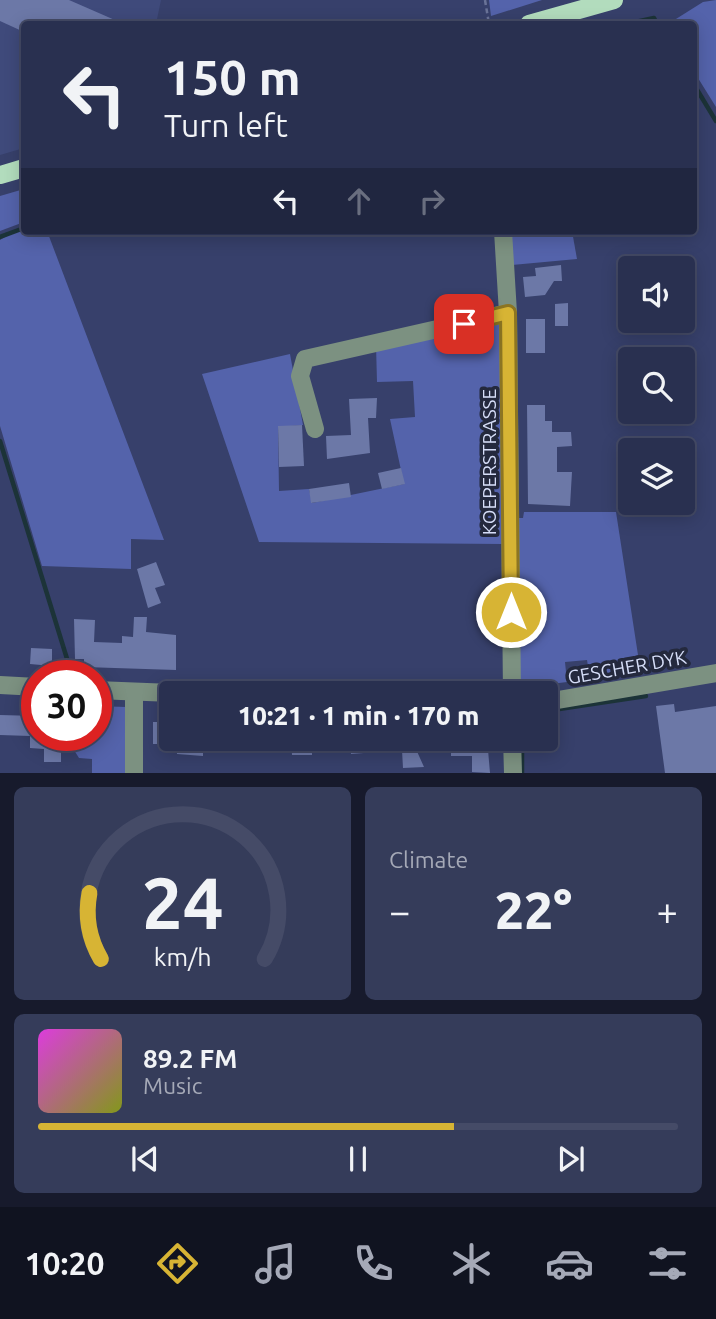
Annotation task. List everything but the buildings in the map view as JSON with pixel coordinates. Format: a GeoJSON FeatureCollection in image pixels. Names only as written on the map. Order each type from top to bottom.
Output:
{"type":"FeatureCollection","features":[{"type":"Feature","properties":{"kind":"main road"},"geometry":{"type":"LineString","coordinates":[[540,21],[614,0]]}},
{"type":"Feature","properties":{"kind":"main road"},"geometry":{"type":"LineString","coordinates":[[0,175],[21,169]]}},
{"type":"Feature","properties":{"kind":"street","name":"KOEPERSTRASSE"},"geometry":{"type":"LineString","coordinates":[[503,235],[508,313],[512,681]]}},
{"type":"Feature","properties":{"kind":"street"},"geometry":{"type":"LineString","coordinates":[[315,429],[300,376],[305,359],[508,313]]}},
{"type":"Feature","properties":{"kind":"street","name":"GESCHER DYK"},"geometry":{"type":"LineString","coordinates":[[558,700],[716,673]]}},
{"type":"Feature","properties":{"kind":"street"},"geometry":{"type":"LineString","coordinates":[[0,685],[21,686]]}},
{"type":"Feature","properties":{"kind":"street"},"geometry":{"type":"LineString","coordinates":[[112,691],[159,693]]}},
{"type":"Feature","properties":{"kind":"street"},"geometry":{"type":"LineString","coordinates":[[134,692],[134,773]]}},
{"type":"Feature","properties":{"kind":"street"},"geometry":{"type":"LineString","coordinates":[[512,751],[513,773]]}},
{"type":"Feature","properties":{"kind":"path"},"geometry":{"type":"LineString","coordinates":[[485,0],[488,21]]}},
{"type":"Feature","properties":{"kind":"shaded area"},"geometry":{"type":"Polygon","coordinates":[[[0,0],[161,0],[157,21],[21,21],[21,149],[0,155],[0,0]]]}},
{"type":"Feature","properties":{"kind":"shaded area"},"geometry":{"type":"Polygon","coordinates":[[[489,0],[542,0],[491,16],[489,0]]]}},
{"type":"Feature","properties":{"kind":"shaded area"},"geometry":{"type":"Polygon","coordinates":[[[716,0],[716,107],[697,76],[697,21],[673,21],[703,2],[716,0]]]}},
{"type":"Feature","properties":{"kind":"shaded area"},"geometry":{"type":"Polygon","coordinates":[[[21,190],[21,223],[0,231],[0,196],[21,190]]]}},
{"type":"Feature","properties":{"kind":"shaded area"},"geometry":{"type":"Polygon","coordinates":[[[21,228],[21,235],[49,235],[164,540],[131,539],[131,569],[42,566],[0,426],[0,240],[21,228]]]}},
{"type":"Feature","properties":{"kind":"shaded area"},"geometry":{"type":"Polygon","coordinates":[[[509,235],[573,235],[577,259],[512,265],[509,235]]]}},
{"type":"Feature","properties":{"kind":"shaded area"},"geometry":{"type":"Polygon","coordinates":[[[501,320],[503,544],[259,542],[202,374],[290,354],[303,425],[278,427],[279,491],[309,489],[312,503],[404,484],[390,419],[415,417],[413,381],[377,382],[376,345],[501,320]]]}},
{"type":"Feature","properties":{"kind":"shaded area"},"geometry":{"type":"Polygon","coordinates":[[[524,512],[616,512],[638,655],[631,657],[633,673],[590,679],[587,660],[565,662],[567,682],[519,681],[517,518],[523,518],[524,512]]]}},
{"type":"Feature","properties":{"kind":"shaded area"},"geometry":{"type":"Polygon","coordinates":[[[112,707],[126,707],[127,773],[92,773],[92,759],[79,758],[75,751],[112,751],[112,707]]]}},
{"type":"Feature","properties":{"kind":"waterway"},"geometry":{"type":"LineString","coordinates":[[640,21],[654,18],[656,21]]}},
{"type":"Feature","properties":{"kind":"waterway"},"geometry":{"type":"LineString","coordinates":[[697,90],[716,121]]}},
{"type":"Feature","properties":{"kind":"waterway"},"geometry":{"type":"LineString","coordinates":[[0,237],[21,229]]}},
{"type":"Feature","properties":{"kind":"waterway"},"geometry":{"type":"LineString","coordinates":[[0,441],[67,660]]}},
{"type":"Feature","properties":{"kind":"waterway"},"geometry":{"type":"LineString","coordinates":[[558,709],[646,696]]}},
{"type":"Feature","properties":{"kind":"waterway"},"geometry":{"type":"LineString","coordinates":[[522,751],[522,773]]}},
{"type":"Feature","properties":{"kind":"route"},"geometry":{"type":"LineString","coordinates":[[464,324],[508,313],[511,612]]}}]}
